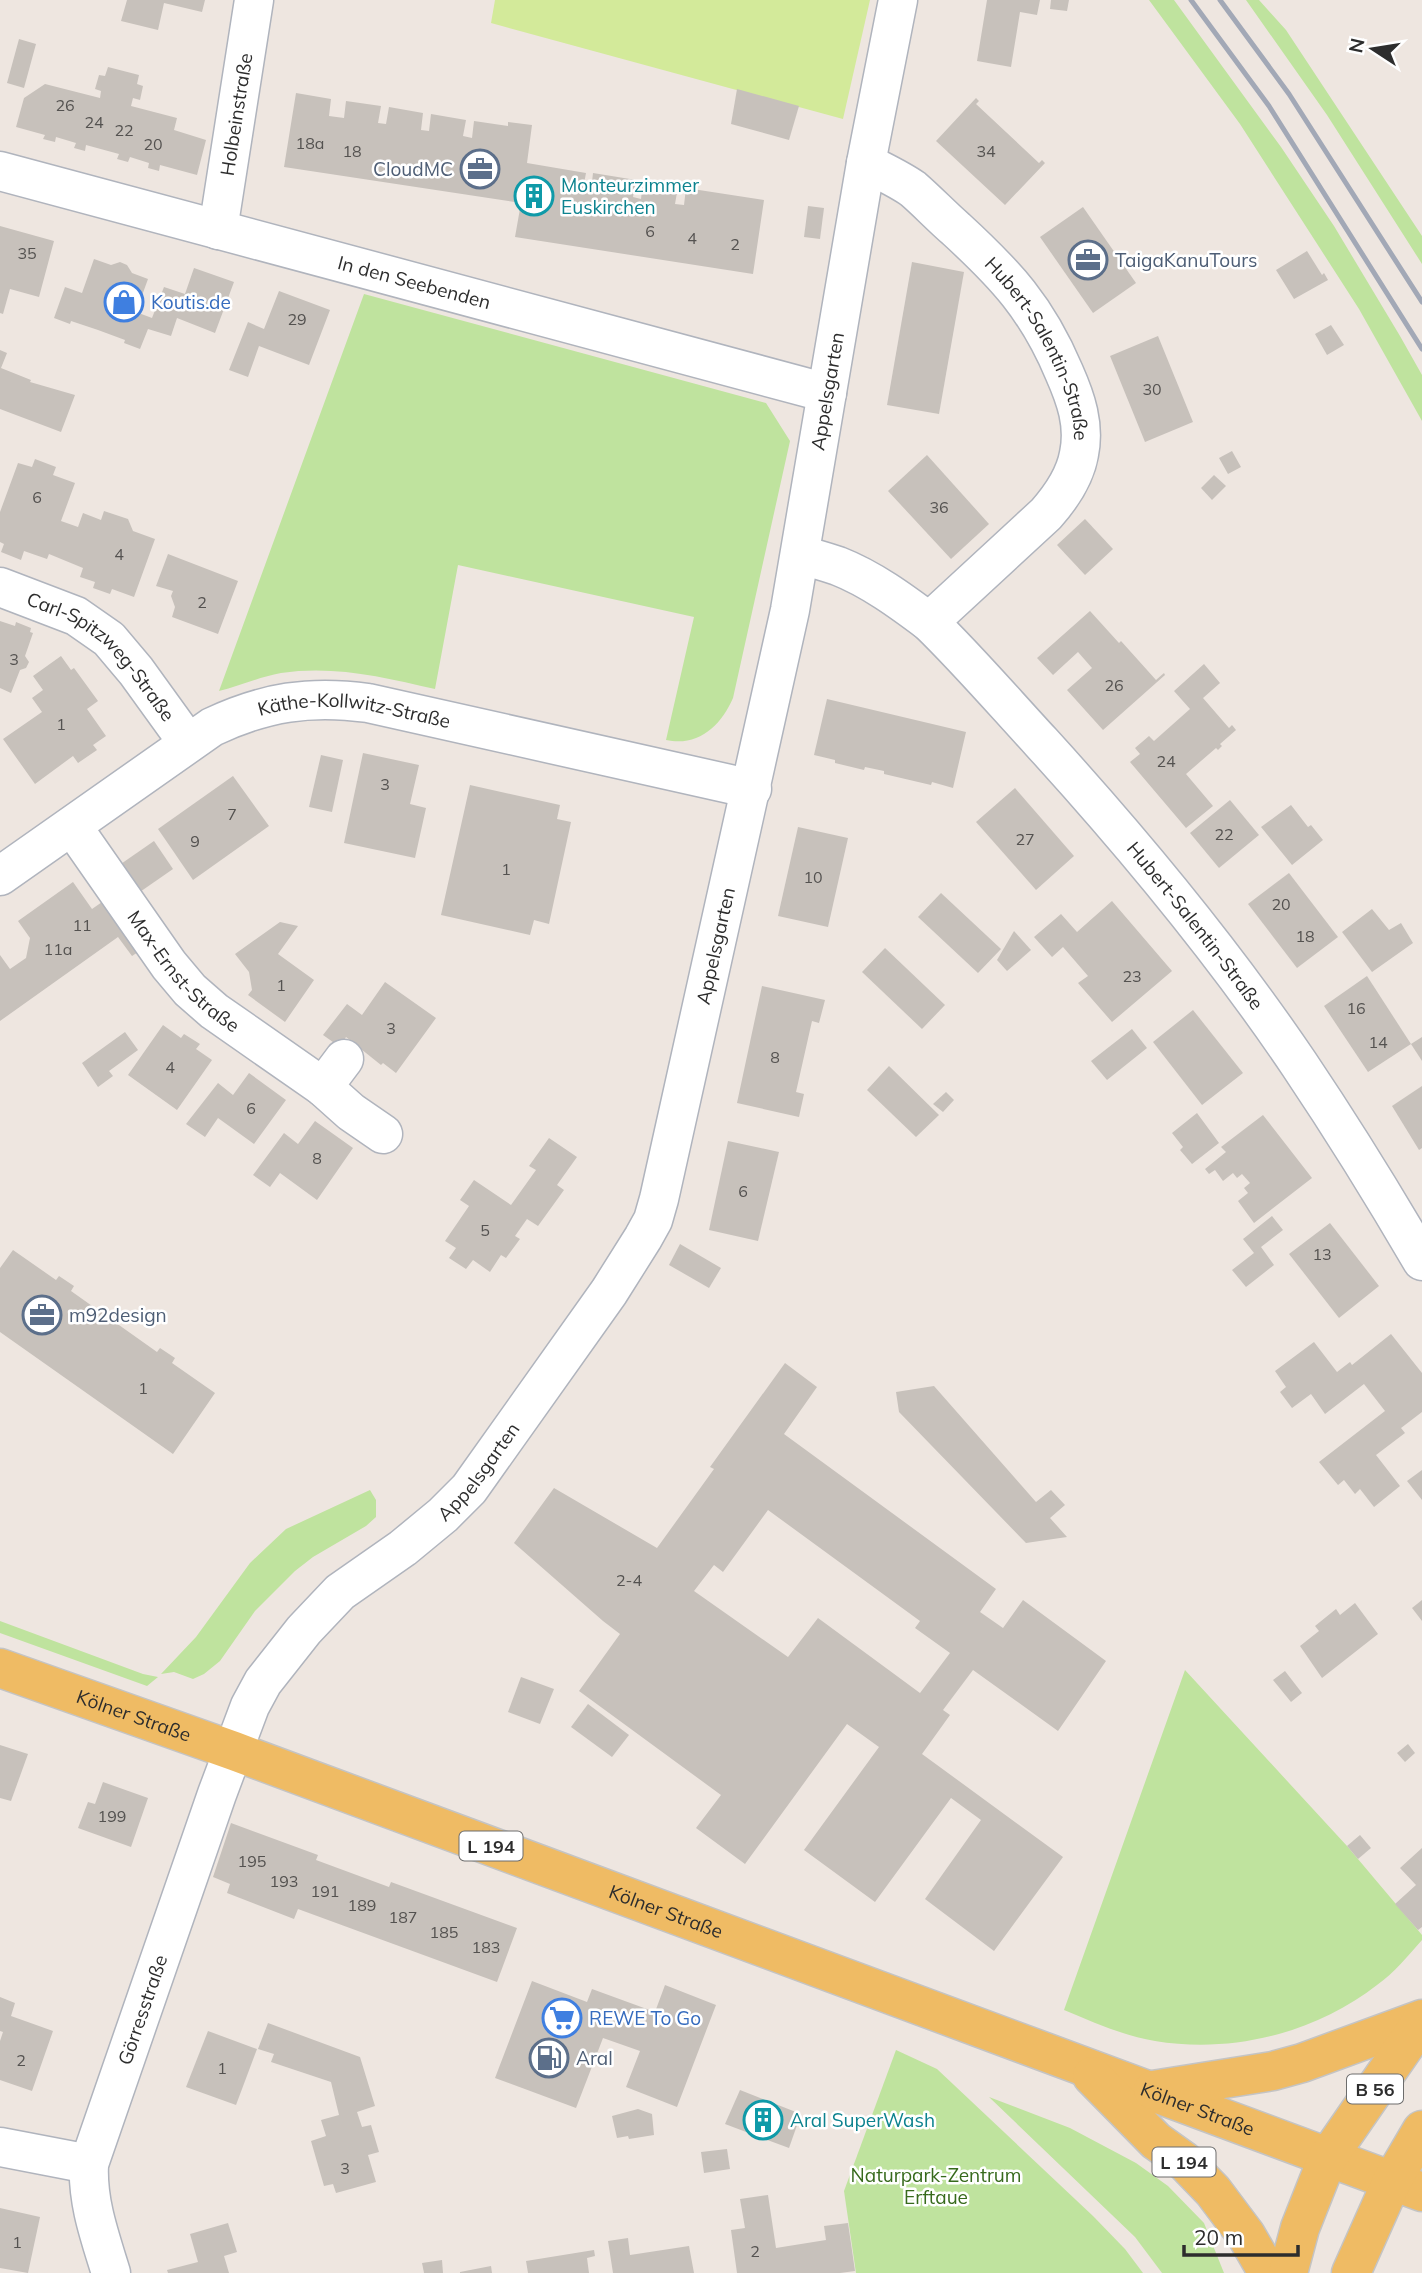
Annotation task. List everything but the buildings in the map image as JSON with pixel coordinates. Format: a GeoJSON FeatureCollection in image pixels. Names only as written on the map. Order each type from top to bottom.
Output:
{"type":"FeatureCollection","features":[{"type":"Feature","properties":{"kind":"main road","name":"Kölner Straße"},"geometry":{"type":"LineString","coordinates":[[0,1668],[234,1751],[1407,2187]]}},
{"type":"Feature","properties":{"kind":"main road","name":"B 56"},"geometry":{"type":"LineString","coordinates":[[1148,2091],[1273,2071],[1422,2020]]}},
{"type":"Feature","properties":{"kind":"main road","name":"B 56"},"geometry":{"type":"LineString","coordinates":[[1288,2273],[1300,2228],[1328,2157],[1422,2020]]}},
{"type":"Feature","properties":{"kind":"main road","name":"L 194"},"geometry":{"type":"LineString","coordinates":[[1083,2066],[1156,2141],[1184,2161],[1213,2191],[1246,2235],[1268,2273]]}},
{"type":"Feature","properties":{"kind":"main road"},"geometry":{"type":"LineString","coordinates":[[1351,2273],[1407,2187],[1422,2130]]}},
{"type":"Feature","properties":{"kind":"street","name":"Holbeinstraße"},"geometry":{"type":"LineString","coordinates":[[218,230],[254,0]]}},
{"type":"Feature","properties":{"kind":"street","name":"Appelsgarten"},"geometry":{"type":"LineString","coordinates":[[234,1751],[250,1706],[263,1682],[304,1630],[340,1592],[403,1548],[457,1503],[469,1489],[609,1292],[653,1220],[790,611],[866,163],[898,0]]}},
{"type":"Feature","properties":{"kind":"street","name":"Hubert-Salentin-Straße"},"geometry":{"type":"LineString","coordinates":[[866,163],[911,188],[1004,274],[1039,321],[1052,345],[1080,417],[1079,456],[1061,496],[1046,514],[929,622]]}},
{"type":"Feature","properties":{"kind":"street","name":"In den Seebenden"},"geometry":{"type":"LineString","coordinates":[[0,171],[827,393]]}},
{"type":"Feature","properties":{"kind":"street","name":"Hubert-Salentin-Straße"},"geometry":{"type":"LineString","coordinates":[[800,555],[839,566],[898,599],[929,622],[1086,792],[1226,963],[1298,1063],[1422,1261]]}},
{"type":"Feature","properties":{"kind":"street","name":"Carl-Spitzweg-Straße"},"geometry":{"type":"LineString","coordinates":[[0,587],[76,616],[109,639],[136,671],[188,743]]}},
{"type":"Feature","properties":{"kind":"street","name":"Käthe-Kollwitz-Straße"},"geometry":{"type":"LineString","coordinates":[[0,876],[212,727],[236,715],[285,702],[336,699],[368,703],[752,789]]}},
{"type":"Feature","properties":{"kind":"street","name":"Max-Ernst-Straße"},"geometry":{"type":"LineString","coordinates":[[72,826],[169,965],[190,990],[214,1011],[334,1073],[351,1112],[383,1134]]}},
{"type":"Feature","properties":{"kind":"street","name":"Görresstraße"},"geometry":{"type":"LineString","coordinates":[[111,2273],[92,2207],[88,2183],[89,2164],[234,1751]]}},
{"type":"Feature","properties":{"kind":"street"},"geometry":{"type":"LineString","coordinates":[[0,2147],[89,2164]]}},
{"type":"Feature","properties":{"kind":"green space"},"geometry":{"type":"Polygon","coordinates":[[[495,0],[870,0],[843,119],[491,23],[495,0]]]}},
{"type":"Feature","properties":{"kind":"green space"},"geometry":{"type":"Polygon","coordinates":[[[1149,0],[1174,0],[1281,147],[1334,226],[1422,375],[1422,421],[1359,309],[1240,124],[1149,0]]]}},
{"type":"Feature","properties":{"kind":"green space"},"geometry":{"type":"Polygon","coordinates":[[[1246,0],[1259,0],[1286,30],[1422,236],[1422,264],[1327,115],[1246,0]]]}},
{"type":"Feature","properties":{"kind":"green space"},"geometry":{"type":"Polygon","coordinates":[[[364,294],[766,403],[790,441],[733,698],[722,717],[707,732],[688,740],[666,740],[694,617],[458,565],[435,689],[378,677],[320,670],[281,673],[219,691],[364,294]]]}},
{"type":"Feature","properties":{"kind":"green space"},"geometry":{"type":"Polygon","coordinates":[[[370,1490],[376,1500],[376,1517],[295,1571],[255,1611],[220,1661],[193,1679],[174,1672],[161,1674],[196,1637],[250,1563],[286,1529],[370,1490]]]}},
{"type":"Feature","properties":{"kind":"green space"},"geometry":{"type":"Polygon","coordinates":[[[0,1621],[143,1674],[158,1677],[147,1686],[0,1633],[0,1621]]]}},
{"type":"Feature","properties":{"kind":"green space"},"geometry":{"type":"Polygon","coordinates":[[[1185,1670],[1347,1846],[1422,1935],[1422,1940],[1395,1970],[1353,2002],[1300,2027],[1243,2042],[1184,2044],[1143,2039],[1064,2010],[1185,1670]]]}},
{"type":"Feature","properties":{"kind":"green space","name":"Naturpark-Zentrum Erftaue"},"geometry":{"type":"Polygon","coordinates":[[[896,2050],[937,2069],[1093,2216],[1125,2249],[1143,2273],[856,2273],[844,2191],[896,2050]]]}},
{"type":"Feature","properties":{"kind":"green space"},"geometry":{"type":"Polygon","coordinates":[[[989,2097],[1070,2128],[1136,2163],[1168,2186],[1204,2223],[1224,2273],[1162,2273],[1135,2237],[989,2097]]]}},
{"type":"Feature","properties":{"kind":"railway"},"geometry":{"type":"LineString","coordinates":[[1191,0],[1269,106],[1422,349]]}},
{"type":"Feature","properties":{"kind":"railway"},"geometry":{"type":"LineString","coordinates":[[1220,0],[1289,94],[1422,302]]}},
{"type":"Feature","properties":{"kind":"place","name":"CloudMC"},"geometry":{"type":"Point","coordinates":[480,169]}},
{"type":"Feature","properties":{"kind":"place","name":"Monteurzimmer Euskirchen"},"geometry":{"type":"Point","coordinates":[534,196]}},
{"type":"Feature","properties":{"kind":"place","name":"TaigaKanuTours"},"geometry":{"type":"Point","coordinates":[1088,260]}},
{"type":"Feature","properties":{"kind":"place","name":"Koutis.de"},"geometry":{"type":"Point","coordinates":[124,302]}},
{"type":"Feature","properties":{"kind":"place","name":"m92design"},"geometry":{"type":"Point","coordinates":[42,1315]}},
{"type":"Feature","properties":{"kind":"place","name":"REWE To Go"},"geometry":{"type":"Point","coordinates":[562,2018]}},
{"type":"Feature","properties":{"kind":"place","name":"Aral"},"geometry":{"type":"Point","coordinates":[549,2058]}},
{"type":"Feature","properties":{"kind":"place","name":"Aral SuperWash"},"geometry":{"type":"Point","coordinates":[763,2120]}}]}
